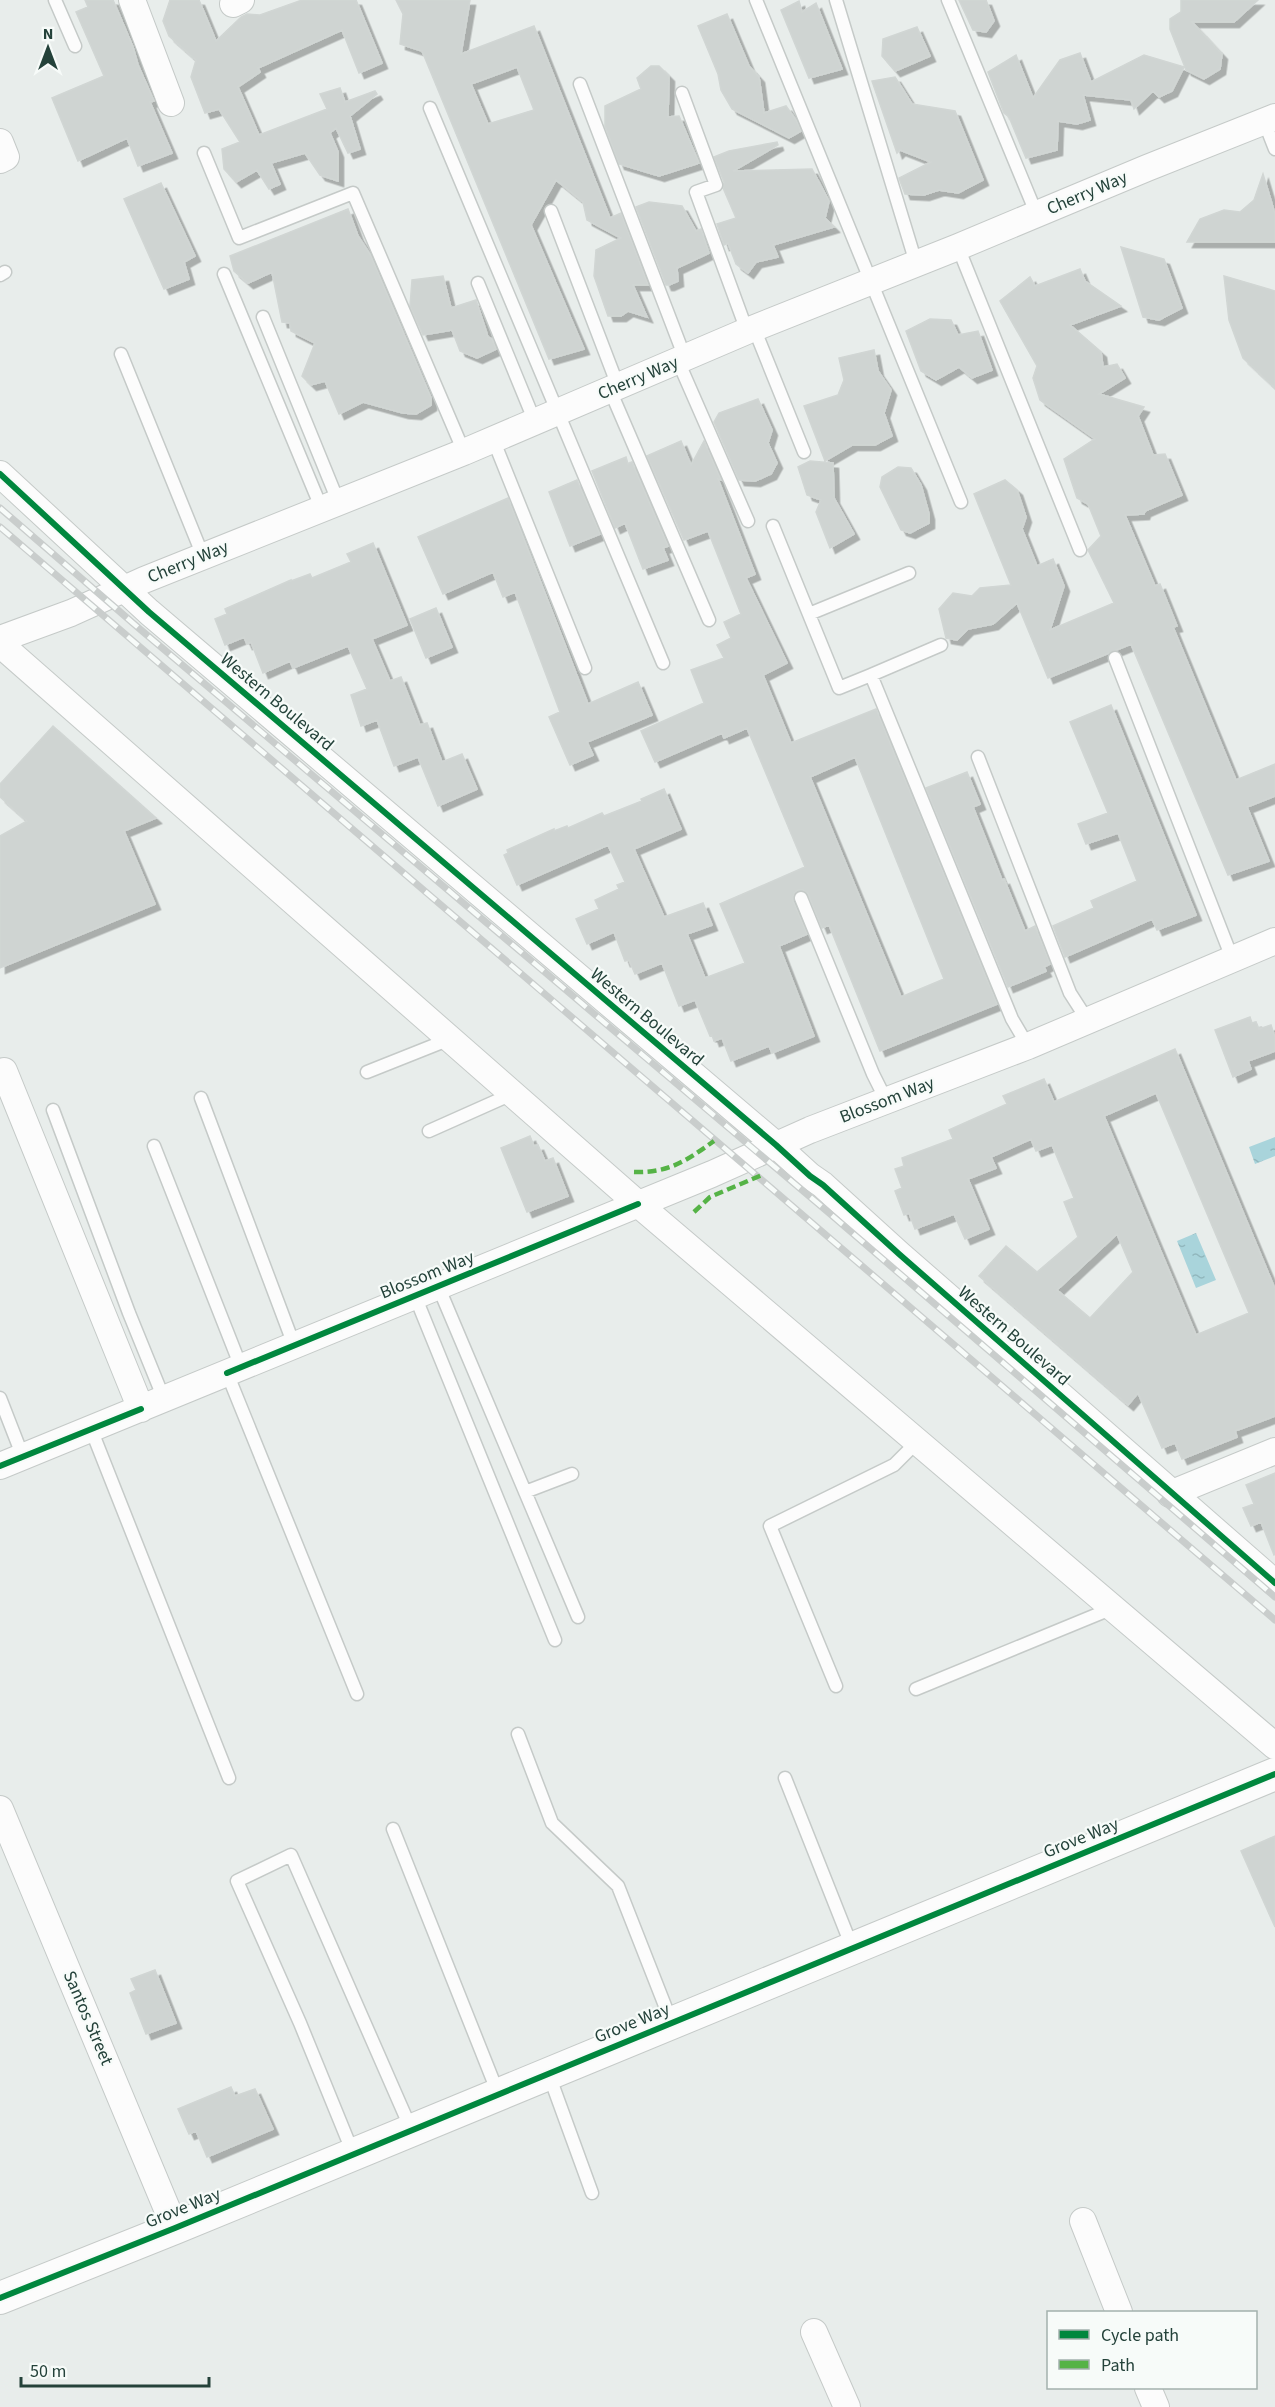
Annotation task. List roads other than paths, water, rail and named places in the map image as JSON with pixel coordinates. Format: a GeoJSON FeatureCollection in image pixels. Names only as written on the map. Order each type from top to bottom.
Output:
{"type":"FeatureCollection","features":[{"type":"Feature","properties":{"kind":"street"},"geometry":{"type":"LineString","coordinates":[[132,0],[171,103]]}},
{"type":"Feature","properties":{"kind":"street","name":"Cherry Way"},"geometry":{"type":"LineString","coordinates":[[0,639],[71,614],[124,589],[330,504],[464,452],[750,330],[958,248],[1270,119]]}},
{"type":"Feature","properties":{"kind":"street"},"geometry":{"type":"LineString","coordinates":[[0,142],[6,157],[0,160]]}},
{"type":"Feature","properties":{"kind":"street","name":"Western Boulevard"},"geometry":{"type":"LineString","coordinates":[[0,474],[124,589],[776,1145],[1170,1494],[1275,1583]]}},
{"type":"Feature","properties":{"kind":"street"},"geometry":{"type":"LineString","coordinates":[[0,644],[638,1204],[1275,1746]]}},
{"type":"Feature","properties":{"kind":"street","name":"Blossom Way"},"geometry":{"type":"LineString","coordinates":[[12,1461],[776,1145],[1028,1046],[1275,941]]}},
{"type":"Feature","properties":{"kind":"street"},"geometry":{"type":"LineString","coordinates":[[4,1071],[141,1409]]}},
{"type":"Feature","properties":{"kind":"street"},"geometry":{"type":"LineString","coordinates":[[1170,1494],[1275,1451]]}},
{"type":"Feature","properties":{"kind":"street","name":"Grove Way"},"geometry":{"type":"LineString","coordinates":[[0,2298],[1275,1774]]}},
{"type":"Feature","properties":{"kind":"street","name":"Santos Street"},"geometry":{"type":"LineString","coordinates":[[0,1809],[175,2228]]}},
{"type":"Feature","properties":{"kind":"street"},"geometry":{"type":"LineString","coordinates":[[1083,2221],[1118,2311]]}},
{"type":"Feature","properties":{"kind":"street"},"geometry":{"type":"LineString","coordinates":[[814,2332],[848,2407]]}},
{"type":"Feature","properties":{"kind":"street"},"geometry":{"type":"LineString","coordinates":[[1148,2389],[1156,2407]]}},
{"type":"Feature","properties":{"kind":"lane"},"geometry":{"type":"LineString","coordinates":[[55,0],[75,46]]}},
{"type":"Feature","properties":{"kind":"lane"},"geometry":{"type":"LineString","coordinates":[[756,0],[961,502]]}},
{"type":"Feature","properties":{"kind":"lane"},"geometry":{"type":"LineString","coordinates":[[836,0],[916,263]]}},
{"type":"Feature","properties":{"kind":"lane"},"geometry":{"type":"LineString","coordinates":[[948,0],[1038,215]]}},
{"type":"Feature","properties":{"kind":"lane"},"geometry":{"type":"LineString","coordinates":[[580,84],[682,360],[748,521]]}},
{"type":"Feature","properties":{"kind":"lane"},"geometry":{"type":"LineString","coordinates":[[682,93],[716,185],[696,192],[750,330],[804,453]]}},
{"type":"Feature","properties":{"kind":"lane"},"geometry":{"type":"LineString","coordinates":[[430,108],[546,418]]}},
{"type":"Feature","properties":{"kind":"lane"},"geometry":{"type":"LineString","coordinates":[[1270,119],[1275,149]]}},
{"type":"Feature","properties":{"kind":"lane"},"geometry":{"type":"LineString","coordinates":[[204,153],[239,238],[353,193],[464,452]]}},
{"type":"Feature","properties":{"kind":"lane"},"geometry":{"type":"LineString","coordinates":[[550,211],[614,388],[709,620]]}},
{"type":"Feature","properties":{"kind":"lane"},"geometry":{"type":"LineString","coordinates":[[958,248],[1080,550]]}},
{"type":"Feature","properties":{"kind":"lane"},"geometry":{"type":"LineString","coordinates":[[224,274],[330,504]]}},
{"type":"Feature","properties":{"kind":"lane"},"geometry":{"type":"LineString","coordinates":[[478,283],[546,418],[569,436],[663,663]]}},
{"type":"Feature","properties":{"kind":"lane"},"geometry":{"type":"LineString","coordinates":[[263,317],[330,504]]}},
{"type":"Feature","properties":{"kind":"lane"},"geometry":{"type":"LineString","coordinates":[[121,354],[203,556]]}},
{"type":"Feature","properties":{"kind":"lane"},"geometry":{"type":"LineString","coordinates":[[493,439],[585,668]]}},
{"type":"Feature","properties":{"kind":"lane"},"geometry":{"type":"LineString","coordinates":[[773,526],[839,688],[941,645]]}},
{"type":"Feature","properties":{"kind":"lane"},"geometry":{"type":"LineString","coordinates":[[809,614],[909,573]]}},
{"type":"Feature","properties":{"kind":"lane"},"geometry":{"type":"LineString","coordinates":[[1115,658],[1232,958]]}},
{"type":"Feature","properties":{"kind":"lane"},"geometry":{"type":"LineString","coordinates":[[871,675],[1012,1018],[1028,1046]]}},
{"type":"Feature","properties":{"kind":"lane"},"geometry":{"type":"LineString","coordinates":[[978,757],[1070,993],[1088,1021]]}},
{"type":"Feature","properties":{"kind":"lane"},"geometry":{"type":"LineString","coordinates":[[801,898],[886,1101]]}},
{"type":"Feature","properties":{"kind":"lane"},"geometry":{"type":"LineString","coordinates":[[368,1072],[450,1039]]}},
{"type":"Feature","properties":{"kind":"lane"},"geometry":{"type":"LineString","coordinates":[[429,1131],[512,1094]]}},
{"type":"Feature","properties":{"kind":"lane"},"geometry":{"type":"LineString","coordinates":[[201,1098],[294,1346]]}},
{"type":"Feature","properties":{"kind":"lane"},"geometry":{"type":"LineString","coordinates":[[53,1110],[129,1313],[164,1399]]}},
{"type":"Feature","properties":{"kind":"lane"},"geometry":{"type":"LineString","coordinates":[[154,1146],[234,1370],[357,1694]]}},
{"type":"Feature","properties":{"kind":"lane"},"geometry":{"type":"LineString","coordinates":[[426,1291],[525,1492],[578,1617]]}},
{"type":"Feature","properties":{"kind":"lane"},"geometry":{"type":"LineString","coordinates":[[426,1291],[555,1640]]}},
{"type":"Feature","properties":{"kind":"lane"},"geometry":{"type":"LineString","coordinates":[[0,1398],[12,1461]]}},
{"type":"Feature","properties":{"kind":"lane"},"geometry":{"type":"LineString","coordinates":[[91,1429],[229,1778]]}},
{"type":"Feature","properties":{"kind":"lane"},"geometry":{"type":"LineString","coordinates":[[836,1686],[770,1526],[894,1465],[918,1442]]}},
{"type":"Feature","properties":{"kind":"lane"},"geometry":{"type":"LineString","coordinates":[[525,1492],[572,1474]]}},
{"type":"Feature","properties":{"kind":"lane"},"geometry":{"type":"LineString","coordinates":[[916,1689],[1113,1608]]}},
{"type":"Feature","properties":{"kind":"lane"},"geometry":{"type":"LineString","coordinates":[[518,1734],[552,1822],[618,1886],[672,2023]]}},
{"type":"Feature","properties":{"kind":"lane"},"geometry":{"type":"LineString","coordinates":[[785,1778],[852,1948]]}},
{"type":"Feature","properties":{"kind":"lane"},"geometry":{"type":"LineString","coordinates":[[393,1829],[498,2094]]}},
{"type":"Feature","properties":{"kind":"lane"},"geometry":{"type":"LineString","coordinates":[[354,2154],[300,2023],[237,1881],[291,1855],[412,2130]]}},
{"type":"Feature","properties":{"kind":"lane"},"geometry":{"type":"LineString","coordinates":[[548,2074],[592,2193]]}},
{"type":"Feature","properties":{"kind":"water"},"geometry":{"type":"Polygon","coordinates":[[[1275,1137],[1275,1156],[1255,1164],[1249,1147],[1275,1137]]]}},
{"type":"Feature","properties":{"kind":"water"},"geometry":{"type":"Polygon","coordinates":[[[1196,1233],[1216,1280],[1196,1288],[1177,1241],[1196,1233]]]}},
{"type":"Feature","properties":{"kind":"railway"},"geometry":{"type":"LineString","coordinates":[[0,508],[828,1212],[1275,1597]]}},
{"type":"Feature","properties":{"kind":"railway"},"geometry":{"type":"LineString","coordinates":[[0,527],[1275,1620]]}}]}
